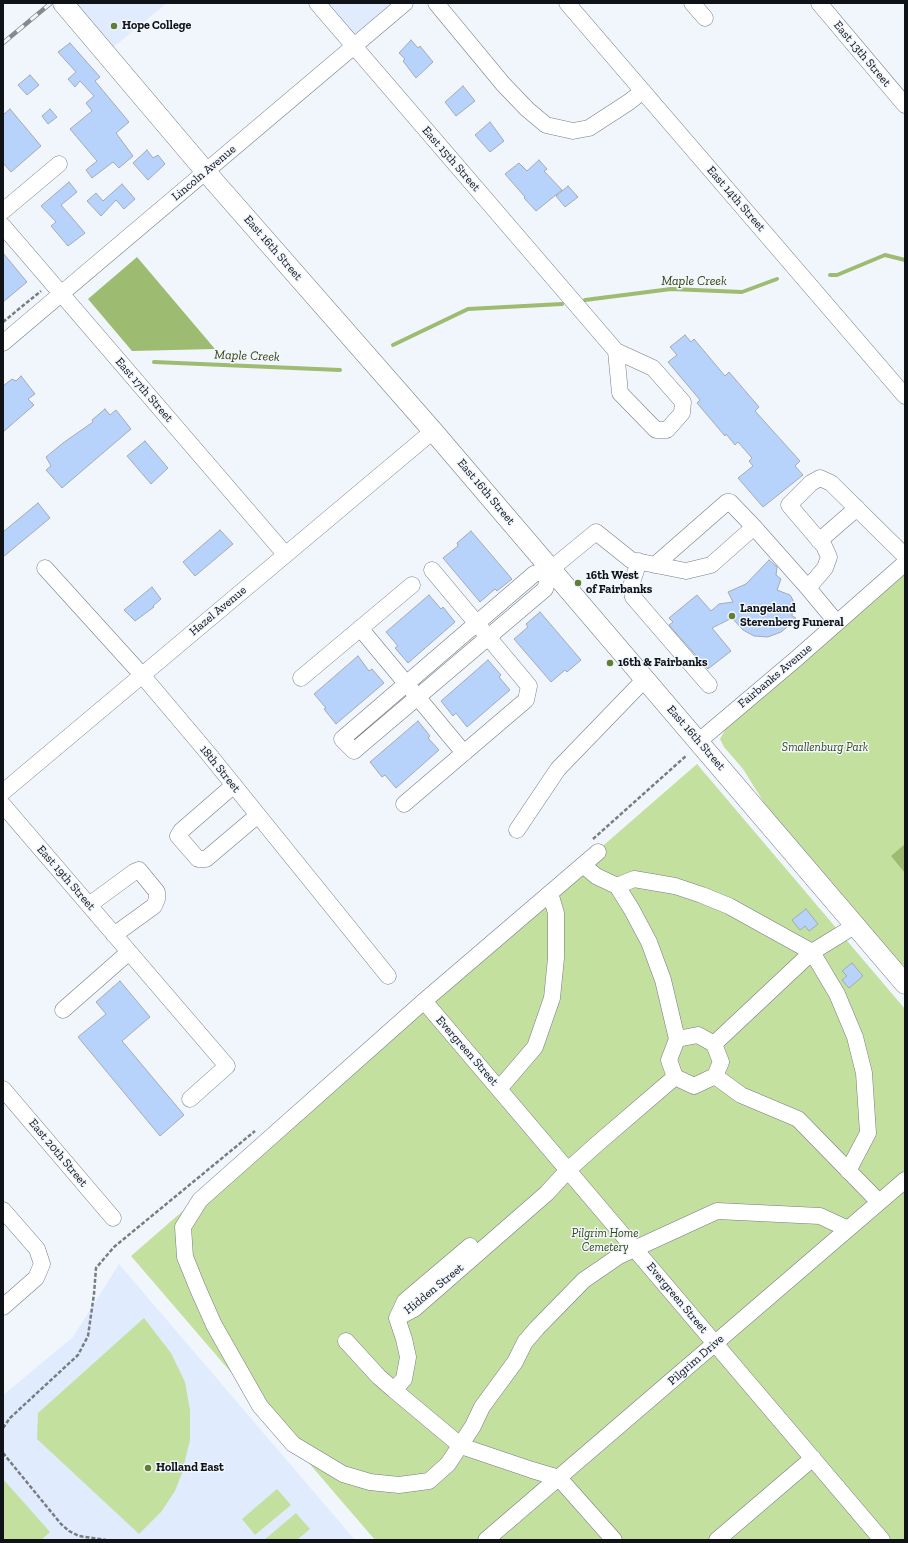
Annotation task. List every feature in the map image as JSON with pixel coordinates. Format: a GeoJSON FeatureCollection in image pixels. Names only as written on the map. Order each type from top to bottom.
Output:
{"type":"FeatureCollection","features":[{"type":"Feature","properties":{"kind":"main road","name":"East 16th Street"},"geometry":{"type":"LineString","coordinates":[[63,3],[206,172],[433,430],[905,984]]}},
{"type":"Feature","properties":{"kind":"street","name":"East 15th Street"},"geometry":{"type":"LineString","coordinates":[[317,3],[616,351]]}},
{"type":"Feature","properties":{"kind":"street","name":"Lincoln Avenue"},"geometry":{"type":"LineString","coordinates":[[3,343],[405,3]]}},
{"type":"Feature","properties":{"kind":"street"},"geometry":{"type":"LineString","coordinates":[[436,3],[503,84],[546,126],[573,131],[588,128],[629,102],[643,91]]}},
{"type":"Feature","properties":{"kind":"street","name":"East 14th Street"},"geometry":{"type":"LineString","coordinates":[[567,3],[905,396]]}},
{"type":"Feature","properties":{"kind":"street"},"geometry":{"type":"LineString","coordinates":[[692,3],[705,18]]}},
{"type":"Feature","properties":{"kind":"street","name":"East 13th Street"},"geometry":{"type":"LineString","coordinates":[[818,3],[905,105]]}},
{"type":"Feature","properties":{"kind":"street"},"geometry":{"type":"LineString","coordinates":[[3,211],[59,164]]}},
{"type":"Feature","properties":{"kind":"street","name":"East 17th Street"},"geometry":{"type":"LineString","coordinates":[[3,226],[285,554]]}},
{"type":"Feature","properties":{"kind":"street"},"geometry":{"type":"LineString","coordinates":[[616,351],[653,368],[683,402],[682,413],[667,430],[656,430],[620,393],[616,351]]}},
{"type":"Feature","properties":{"kind":"street","name":"Hazel Avenue"},"geometry":{"type":"LineString","coordinates":[[3,792],[433,430]]}},
{"type":"Feature","properties":{"kind":"street"},"geometry":{"type":"LineString","coordinates":[[808,588],[825,568],[829,557],[824,546],[788,505],[811,482],[820,478],[831,483],[905,556]]}},
{"type":"Feature","properties":{"kind":"street"},"geometry":{"type":"LineString","coordinates":[[656,565],[727,502],[730,502],[808,588],[837,623]]}},
{"type":"Feature","properties":{"kind":"street"},"geometry":{"type":"LineString","coordinates":[[819,541],[857,508]]}},
{"type":"Feature","properties":{"kind":"street"},"geometry":{"type":"LineString","coordinates":[[551,569],[545,588],[354,751],[342,739],[534,574],[551,569],[596,532],[631,560],[686,571],[711,565],[754,527]]}},
{"type":"Feature","properties":{"kind":"street"},"geometry":{"type":"LineString","coordinates":[[639,561],[632,586],[633,597],[709,685]]}},
{"type":"Feature","properties":{"kind":"street","name":"Fairbanks Avenue"},"geometry":{"type":"LineString","coordinates":[[699,741],[905,563]]}},
{"type":"Feature","properties":{"kind":"street","name":"18th Street"},"geometry":{"type":"LineString","coordinates":[[45,568],[142,675],[234,785],[388,976]]}},
{"type":"Feature","properties":{"kind":"street"},"geometry":{"type":"LineString","coordinates":[[404,804],[526,700],[530,686],[432,570]]}},
{"type":"Feature","properties":{"kind":"street"},"geometry":{"type":"LineString","coordinates":[[301,678],[412,584]]}},
{"type":"Feature","properties":{"kind":"street"},"geometry":{"type":"LineString","coordinates":[[360,628],[464,753]]}},
{"type":"Feature","properties":{"kind":"street"},"geometry":{"type":"LineString","coordinates":[[517,830],[558,769],[646,679]]}},
{"type":"Feature","properties":{"kind":"street"},"geometry":{"type":"LineString","coordinates":[[234,785],[181,831],[178,836],[198,859],[206,859],[258,815]]}},
{"type":"Feature","properties":{"kind":"street","name":"East 19th Street"},"geometry":{"type":"LineString","coordinates":[[3,805],[227,1066],[190,1099]]}},
{"type":"Feature","properties":{"kind":"street"},"geometry":{"type":"LineString","coordinates":[[598,852],[424,1001],[200,1200],[183,1227],[185,1257],[214,1325],[260,1406],[293,1444],[343,1474],[370,1482],[399,1485],[429,1481],[448,1464],[461,1446],[482,1407],[515,1362],[525,1342],[584,1280],[619,1256],[666,1233],[717,1211],[820,1216],[848,1229]]}},
{"type":"Feature","properties":{"kind":"street"},"geometry":{"type":"LineString","coordinates":[[583,865],[596,876],[617,886],[649,942],[663,980],[677,1039],[669,1060],[675,1077],[694,1086],[715,1076],[721,1062],[714,1044],[698,1034],[677,1039]]}},
{"type":"Feature","properties":{"kind":"street"},"geometry":{"type":"LineString","coordinates":[[89,905],[134,872],[139,870],[157,892],[157,899],[154,906],[114,934]]}},
{"type":"Feature","properties":{"kind":"street"},"geometry":{"type":"LineString","coordinates":[[617,886],[634,879],[682,888],[729,906],[812,952],[837,994],[855,1037],[864,1073],[868,1133],[848,1171]]}},
{"type":"Feature","properties":{"kind":"street"},"geometry":{"type":"LineString","coordinates":[[499,1089],[535,1047],[552,998],[556,958],[556,912],[550,893]]}},
{"type":"Feature","properties":{"kind":"street"},"geometry":{"type":"LineString","coordinates":[[714,1044],[812,952],[856,925]]}},
{"type":"Feature","properties":{"kind":"street"},"geometry":{"type":"LineString","coordinates":[[63,1010],[129,952]]}},
{"type":"Feature","properties":{"kind":"street","name":"Evergreen Street"},"geometry":{"type":"LineString","coordinates":[[424,1001],[882,1540]]}},
{"type":"Feature","properties":{"kind":"street"},"geometry":{"type":"LineString","coordinates":[[715,1076],[742,1095],[798,1119],[879,1202]]}},
{"type":"Feature","properties":{"kind":"street","name":"Hidden Street"},"geometry":{"type":"LineString","coordinates":[[394,1390],[404,1379],[408,1357],[397,1318],[414,1309],[547,1193],[568,1170],[675,1077]]}},
{"type":"Feature","properties":{"kind":"street","name":"East 20th Street"},"geometry":{"type":"LineString","coordinates":[[3,1089],[113,1218]]}},
{"type":"Feature","properties":{"kind":"street","name":"Pilgrim Drive"},"geometry":{"type":"LineString","coordinates":[[486,1540],[905,1180]]}},
{"type":"Feature","properties":{"kind":"street"},"geometry":{"type":"LineString","coordinates":[[3,1210],[37,1249],[42,1264],[36,1278],[3,1307]]}},
{"type":"Feature","properties":{"kind":"street"},"geometry":{"type":"LineString","coordinates":[[346,1341],[378,1377],[461,1446],[559,1478],[614,1540]]}},
{"type":"Feature","properties":{"kind":"street"},"geometry":{"type":"LineString","coordinates":[[717,1540],[813,1458]]}},
{"type":"Feature","properties":{"kind":"path"},"geometry":{"type":"LineString","coordinates":[[3,322],[44,288]]}},
{"type":"Feature","properties":{"kind":"path"},"geometry":{"type":"LineString","coordinates":[[3,1453],[61,1524],[69,1531],[79,1536],[106,1540]]}},
{"type":"Feature","properties":{"kind":"shaded area","name":"Hope College"},"geometry":{"type":"Polygon","coordinates":[[[70,3],[167,3],[110,50],[70,3]]]}},
{"type":"Feature","properties":{"kind":"shaded area"},"geometry":{"type":"Polygon","coordinates":[[[314,3],[393,3],[346,42],[314,3]]]}},
{"type":"Feature","properties":{"kind":"shaded area"},"geometry":{"type":"Polygon","coordinates":[[[137,257],[215,349],[132,351],[88,299],[137,257]]]}},
{"type":"Feature","properties":{"kind":"shaded area"},"geometry":{"type":"Polygon","coordinates":[[[905,844],[905,873],[891,856],[905,844]]]}},
{"type":"Feature","properties":{"kind":"shaded area","name":"Holland East"},"geometry":{"type":"Polygon","coordinates":[[[119,1264],[355,1540],[3,1540],[3,1395],[73,1337],[119,1264]]]}},
{"type":"Feature","properties":{"kind":"green space","name":"Smallenburg Park"},"geometry":{"type":"Polygon","coordinates":[[[905,573],[905,966],[899,963],[773,817],[743,769],[724,747],[720,739],[726,728],[905,573]]]}},
{"type":"Feature","properties":{"kind":"green space","name":"Pilgrim Home Cemetery"},"geometry":{"type":"Polygon","coordinates":[[[697,764],[905,1009],[905,1540],[375,1540],[131,1256],[697,764]]]}},
{"type":"Feature","properties":{"kind":"green space"},"geometry":{"type":"Polygon","coordinates":[[[144,1318],[171,1353],[185,1382],[190,1410],[190,1440],[182,1473],[175,1491],[161,1512],[139,1534],[37,1439],[38,1413],[144,1318]]]}},
{"type":"Feature","properties":{"kind":"green space"},"geometry":{"type":"Polygon","coordinates":[[[3,1479],[50,1532],[41,1540],[3,1540],[3,1479]]]}},
{"type":"Feature","properties":{"kind":"green space"},"geometry":{"type":"Polygon","coordinates":[[[277,1489],[291,1505],[255,1535],[242,1519],[277,1489]]]}},
{"type":"Feature","properties":{"kind":"green space"},"geometry":{"type":"Polygon","coordinates":[[[296,1513],[310,1529],[297,1540],[264,1540],[296,1513]]]}},
{"type":"Feature","properties":{"kind":"building"},"geometry":{"type":"Polygon","coordinates":[[[411,40],[418,48],[420,46],[433,62],[416,78],[403,61],[405,59],[399,53],[411,40]]]}},
{"type":"Feature","properties":{"kind":"building"},"geometry":{"type":"Polygon","coordinates":[[[70,43],[100,77],[95,81],[129,122],[116,133],[133,156],[119,168],[113,162],[92,178],[86,170],[97,161],[70,129],[92,111],[86,103],[94,96],[80,81],[75,87],[68,79],[76,72],[58,52],[70,43]]]}},
{"type":"Feature","properties":{"kind":"building"},"geometry":{"type":"Polygon","coordinates":[[[30,75],[39,85],[27,95],[18,85],[30,75]]]}},
{"type":"Feature","properties":{"kind":"building"},"geometry":{"type":"Polygon","coordinates":[[[463,86],[475,101],[456,116],[445,102],[463,86]]]}},
{"type":"Feature","properties":{"kind":"building"},"geometry":{"type":"Polygon","coordinates":[[[10,109],[41,146],[11,172],[3,163],[3,115],[10,109]]]}},
{"type":"Feature","properties":{"kind":"building"},"geometry":{"type":"Polygon","coordinates":[[[50,109],[57,117],[48,124],[42,116],[50,109]]]}},
{"type":"Feature","properties":{"kind":"building"},"geometry":{"type":"Polygon","coordinates":[[[490,122],[504,141],[490,152],[475,135],[490,122]]]}},
{"type":"Feature","properties":{"kind":"building"},"geometry":{"type":"Polygon","coordinates":[[[147,150],[153,158],[158,155],[165,164],[148,180],[133,163],[147,150]]]}},
{"type":"Feature","properties":{"kind":"building"},"geometry":{"type":"Polygon","coordinates":[[[539,160],[547,169],[544,171],[562,190],[536,211],[505,174],[519,163],[527,171],[539,160]]]}},
{"type":"Feature","properties":{"kind":"building"},"geometry":{"type":"Polygon","coordinates":[[[69,182],[77,192],[61,205],[85,233],[68,246],[51,226],[56,222],[41,206],[69,182]]]}},
{"type":"Feature","properties":{"kind":"building"},"geometry":{"type":"Polygon","coordinates":[[[122,184],[135,199],[124,209],[116,200],[101,216],[87,201],[96,193],[103,201],[122,184]]]}},
{"type":"Feature","properties":{"kind":"building"},"geometry":{"type":"Polygon","coordinates":[[[568,186],[578,197],[565,207],[556,196],[568,186]]]}},
{"type":"Feature","properties":{"kind":"building"},"geometry":{"type":"Polygon","coordinates":[[[3,253],[27,282],[3,302],[3,253]]]}},
{"type":"Feature","properties":{"kind":"building"},"geometry":{"type":"Polygon","coordinates":[[[685,335],[691,342],[694,339],[725,376],[729,372],[759,407],[755,411],[800,461],[795,466],[803,475],[763,507],[738,478],[753,466],[749,461],[752,458],[738,442],[735,445],[726,434],[725,436],[697,403],[700,400],[668,362],[677,355],[670,347],[685,335]]]}},
{"type":"Feature","properties":{"kind":"building"},"geometry":{"type":"Polygon","coordinates":[[[21,376],[35,394],[28,399],[34,405],[3,432],[3,386],[12,379],[16,381],[21,376]]]}},
{"type":"Feature","properties":{"kind":"building"},"geometry":{"type":"Polygon","coordinates":[[[105,409],[110,415],[116,410],[131,429],[62,488],[46,470],[51,466],[46,457],[93,422],[92,420],[105,409]]]}},
{"type":"Feature","properties":{"kind":"building"},"geometry":{"type":"Polygon","coordinates":[[[145,441],[168,468],[151,484],[127,456],[145,441]]]}},
{"type":"Feature","properties":{"kind":"building"},"geometry":{"type":"Polygon","coordinates":[[[38,503],[50,518],[3,557],[3,532],[38,503]]]}},
{"type":"Feature","properties":{"kind":"building"},"geometry":{"type":"Polygon","coordinates":[[[220,530],[233,544],[195,576],[183,562],[220,530]]]}},
{"type":"Feature","properties":{"kind":"building"},"geometry":{"type":"Polygon","coordinates":[[[471,531],[512,579],[497,591],[495,589],[480,602],[443,558],[458,546],[457,543],[471,531]]]}},
{"type":"Feature","properties":{"kind":"building","name":"Langeland Sterenberg Funeral"},"geometry":{"type":"Polygon","coordinates":[[[769,560],[777,567],[776,575],[781,579],[777,590],[790,595],[793,600],[792,616],[796,618],[781,632],[768,637],[754,636],[743,630],[732,618],[712,628],[731,651],[708,669],[669,625],[673,622],[669,618],[697,595],[711,611],[719,604],[733,602],[728,592],[746,584],[769,560]]]}},
{"type":"Feature","properties":{"kind":"building"},"geometry":{"type":"Polygon","coordinates":[[[152,587],[161,599],[153,606],[154,607],[135,621],[124,610],[152,587]]]}},
{"type":"Feature","properties":{"kind":"building"},"geometry":{"type":"Polygon","coordinates":[[[429,595],[441,609],[443,607],[455,622],[408,663],[395,648],[398,646],[386,632],[429,595]]]}},
{"type":"Feature","properties":{"kind":"building"},"geometry":{"type":"Polygon","coordinates":[[[540,612],[581,660],[567,672],[565,670],[551,682],[514,639],[528,627],[526,624],[540,612]]]}},
{"type":"Feature","properties":{"kind":"building"},"geometry":{"type":"Polygon","coordinates":[[[358,656],[369,671],[372,669],[384,683],[336,724],[324,709],[326,708],[314,694],[358,656]]]}},
{"type":"Feature","properties":{"kind":"building"},"geometry":{"type":"Polygon","coordinates":[[[488,660],[501,675],[499,677],[510,690],[467,727],[456,713],[453,716],[441,701],[488,660]]]}},
{"type":"Feature","properties":{"kind":"building"},"geometry":{"type":"Polygon","coordinates":[[[418,721],[430,736],[428,738],[439,750],[396,788],[385,775],[382,777],[370,762],[418,721]]]}},
{"type":"Feature","properties":{"kind":"building"},"geometry":{"type":"Polygon","coordinates":[[[806,909],[818,924],[809,931],[805,926],[800,930],[792,920],[806,909]]]}},
{"type":"Feature","properties":{"kind":"building"},"geometry":{"type":"Polygon","coordinates":[[[852,963],[863,976],[849,988],[842,980],[847,976],[842,971],[852,963]]]}},
{"type":"Feature","properties":{"kind":"building"},"geometry":{"type":"Polygon","coordinates":[[[120,981],[150,1017],[122,1041],[184,1115],[160,1136],[78,1037],[106,1014],[96,1002],[120,981]]]}},
{"type":"Feature","properties":{"kind":"waterway","name":"Maple Creek"},"geometry":{"type":"LineString","coordinates":[[830,275],[837,275],[885,255],[905,260]]}},
{"type":"Feature","properties":{"kind":"waterway","name":"Maple Creek"},"geometry":{"type":"LineString","coordinates":[[585,300],[671,289],[742,292],[777,279]]}},
{"type":"Feature","properties":{"kind":"waterway","name":"Maple Creek"},"geometry":{"type":"LineString","coordinates":[[393,345],[468,309],[562,304]]}},
{"type":"Feature","properties":{"kind":"waterway","name":"Maple Creek"},"geometry":{"type":"LineString","coordinates":[[154,362],[340,370]]}},
{"type":"Feature","properties":{"kind":"railway"},"geometry":{"type":"LineString","coordinates":[[3,43],[51,3]]}},
{"type":"Feature","properties":{"kind":"place","name":"Hope College"},"geometry":{"type":"Point","coordinates":[114,26]}},
{"type":"Feature","properties":{"kind":"place","name":"16th West of Fairbanks"},"geometry":{"type":"Point","coordinates":[578,583]}},
{"type":"Feature","properties":{"kind":"place","name":"Langeland Sterenberg Funeral"},"geometry":{"type":"Point","coordinates":[732,616]}},
{"type":"Feature","properties":{"kind":"place","name":"16th & Fairbanks"},"geometry":{"type":"Point","coordinates":[610,663]}},
{"type":"Feature","properties":{"kind":"place","name":"Holland East"},"geometry":{"type":"Point","coordinates":[148,1468]}}]}
